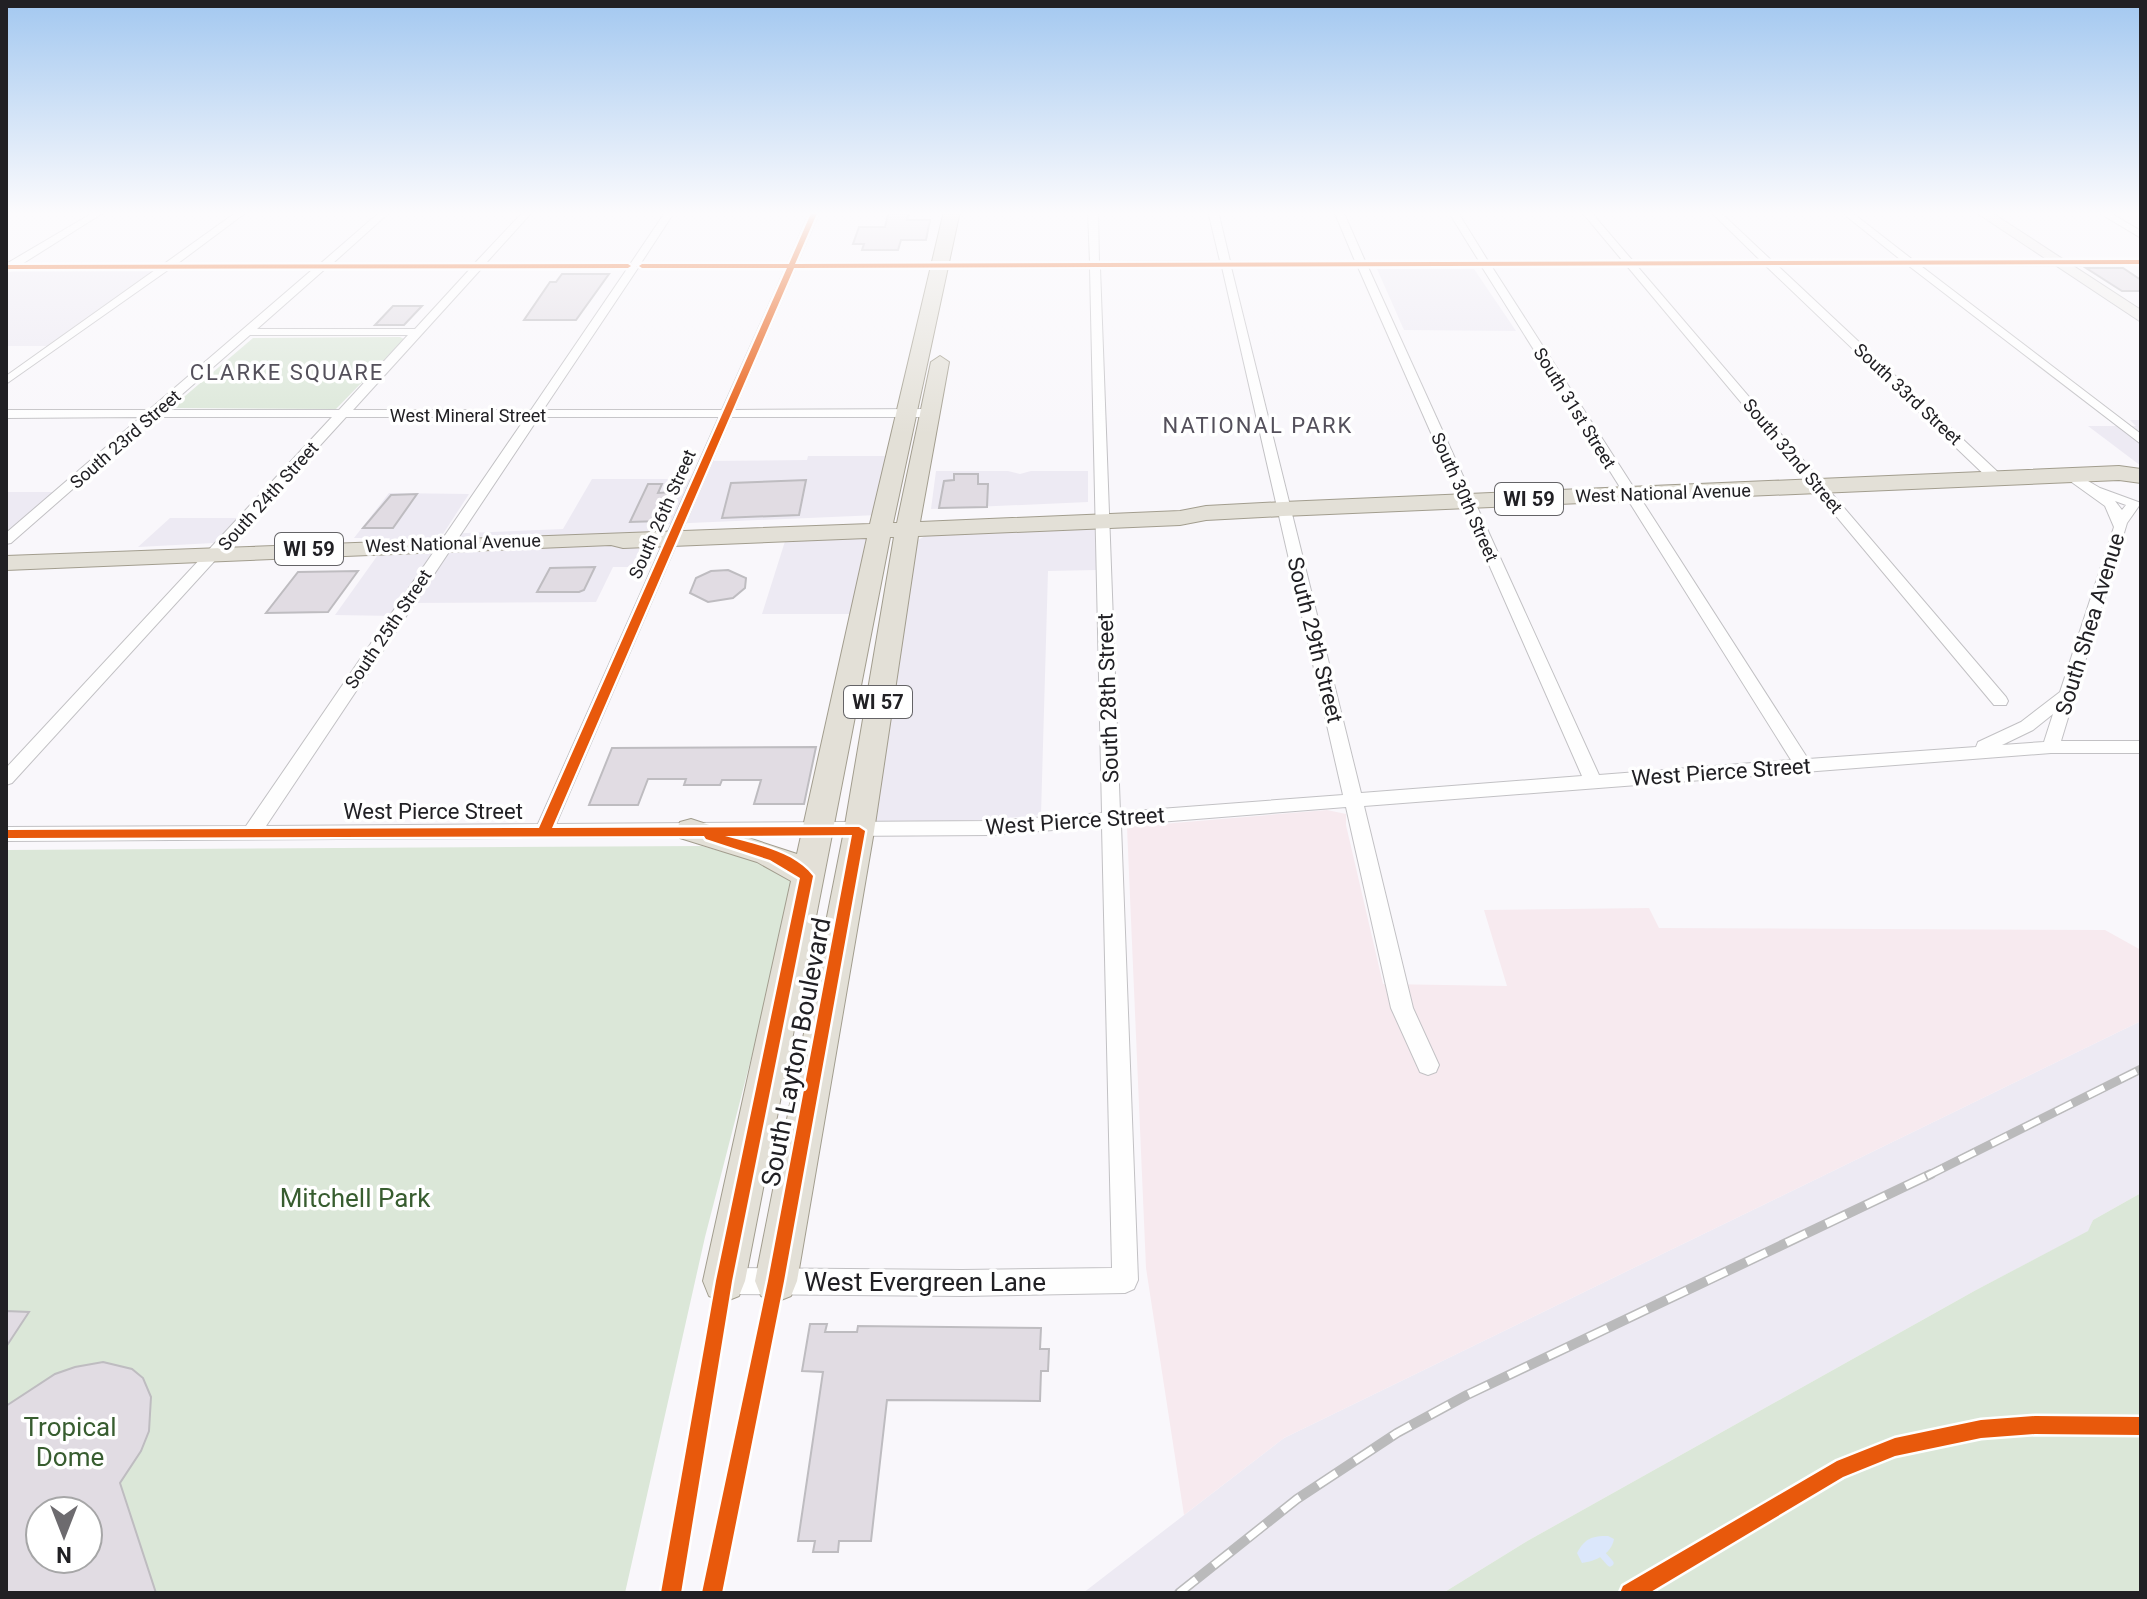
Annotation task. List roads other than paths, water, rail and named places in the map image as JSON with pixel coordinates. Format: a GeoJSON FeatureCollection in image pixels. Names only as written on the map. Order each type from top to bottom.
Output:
{"type":"FeatureCollection","features":[{"type":"Feature","properties":{"kind":"main road","name":"South Layton Boulevard"},"geometry":{"type":"LineString","coordinates":[[776,1281],[859,831],[909,524],[920,413],[945,286]]}},
{"type":"Feature","properties":{"kind":"main road"},"geometry":{"type":"LineString","coordinates":[[2093,286],[2141,317]]}},
{"type":"Feature","properties":{"kind":"main road","name":"South Layton Boulevard"},"geometry":{"type":"LineString","coordinates":[[724,1281],[881,525],[920,413]]}},
{"type":"Feature","properties":{"kind":"main road","name":"West National Avenue"},"geometry":{"type":"LineString","coordinates":[[6,563],[612,538],[623,541],[672,535],[1102,516],[1180,518],[1206,513],[1283,509],[1819,486],[1997,479],[2080,481],[2134,472]]}},
{"type":"Feature","properties":{"kind":"main road"},"geometry":{"type":"LineString","coordinates":[[864,609],[884,613],[880,639],[886,655]]}},
{"type":"Feature","properties":{"kind":"main road"},"geometry":{"type":"LineString","coordinates":[[691,830],[771,857],[799,869],[807,876]]}},
{"type":"Feature","properties":{"kind":"street"},"geometry":{"type":"LineString","coordinates":[[6,381],[140,286]]}},
{"type":"Feature","properties":{"kind":"street","name":"South 23rd Street"},"geometry":{"type":"LineString","coordinates":[[6,540],[302,286]]}},
{"type":"Feature","properties":{"kind":"street","name":"South 24th Street"},"geometry":{"type":"LineString","coordinates":[[6,779],[460,286]]}},
{"type":"Feature","properties":{"kind":"street","name":"South 25th Street"},"geometry":{"type":"LineString","coordinates":[[252,832],[622,286]]}},
{"type":"Feature","properties":{"kind":"street","name":"South 26th Street"},"geometry":{"type":"LineString","coordinates":[[544,831],[782,286]]}},
{"type":"Feature","properties":{"kind":"street","name":"South 28th Street"},"geometry":{"type":"LineString","coordinates":[[1096,286],[1125,1280]]}},
{"type":"Feature","properties":{"kind":"street","name":"South 29th Street"},"geometry":{"type":"LineString","coordinates":[[1232,286],[1402,1008],[1428,1065]]}},
{"type":"Feature","properties":{"kind":"street","name":"South 30th Street"},"geometry":{"type":"LineString","coordinates":[[1372,286],[1593,782]]}},
{"type":"Feature","properties":{"kind":"street","name":"South 31st Street"},"geometry":{"type":"LineString","coordinates":[[1499,286],[1803,766]]}},
{"type":"Feature","properties":{"kind":"street","name":"South 32nd Street"},"geometry":{"type":"LineString","coordinates":[[1649,286],[2000,701]]}},
{"type":"Feature","properties":{"kind":"street","name":"South 33rd Street"},"geometry":{"type":"LineString","coordinates":[[1793,286],[1997,479]]}},
{"type":"Feature","properties":{"kind":"street"},"geometry":{"type":"LineString","coordinates":[[1940,286],[2141,440]]}},
{"type":"Feature","properties":{"kind":"street"},"geometry":{"type":"LineString","coordinates":[[247,332],[417,332]]}},
{"type":"Feature","properties":{"kind":"street","name":"West Mineral Street"},"geometry":{"type":"LineString","coordinates":[[6,414],[920,413]]}},
{"type":"Feature","properties":{"kind":"street","name":"South Shea Avenue"},"geometry":{"type":"LineString","coordinates":[[2051,747],[2122,521],[2113,507],[2080,481]]}},
{"type":"Feature","properties":{"kind":"street"},"geometry":{"type":"LineString","coordinates":[[1965,753],[2027,726],[2069,693]]}},
{"type":"Feature","properties":{"kind":"street","name":"West Pierce Street"},"geometry":{"type":"LineString","coordinates":[[6,834],[992,828],[1965,753],[2051,747],[2141,747]]}},
{"type":"Feature","properties":{"kind":"street","name":"West Evergreen Lane"},"geometry":{"type":"LineString","coordinates":[[724,1281],[962,1283],[1125,1280]]}},
{"type":"Feature","properties":{"kind":"water"},"geometry":{"type":"Polygon","coordinates":[[[1608,1536],[1614,1539],[1606,1553],[1582,1563],[1577,1553],[1583,1544],[1593,1537],[1608,1536]]]}},
{"type":"Feature","properties":{"kind":"waterway"},"geometry":{"type":"LineString","coordinates":[[1602,1554],[1610,1563]]}},
{"type":"Feature","properties":{"kind":"railway"},"geometry":{"type":"LineString","coordinates":[[1931,1174],[2141,1069]]}},
{"type":"Feature","properties":{"kind":"railway"},"geometry":{"type":"LineString","coordinates":[[1179,1593],[1297,1499],[1397,1433],[1467,1395],[1931,1174]]}},
{"type":"Feature","properties":{"kind":"railway"},"geometry":{"type":"LineString","coordinates":[[1927,1176],[1931,1174]]}},
{"type":"Feature","properties":{"kind":"district","name":"CLARKE SQUARE"},"geometry":{"type":"Point","coordinates":[287,372]}},
{"type":"Feature","properties":{"kind":"district","name":"NATIONAL PARK"},"geometry":{"type":"Point","coordinates":[1258,425]}},
{"type":"Feature","properties":{"kind":"park label","name":"Mitchell Park"},"geometry":{"type":"Point","coordinates":[355,1198]}},
{"type":"Feature","properties":{"kind":"park label","name":"Tropical Dome"},"geometry":{"type":"Point","coordinates":[70,1442]}}]}
